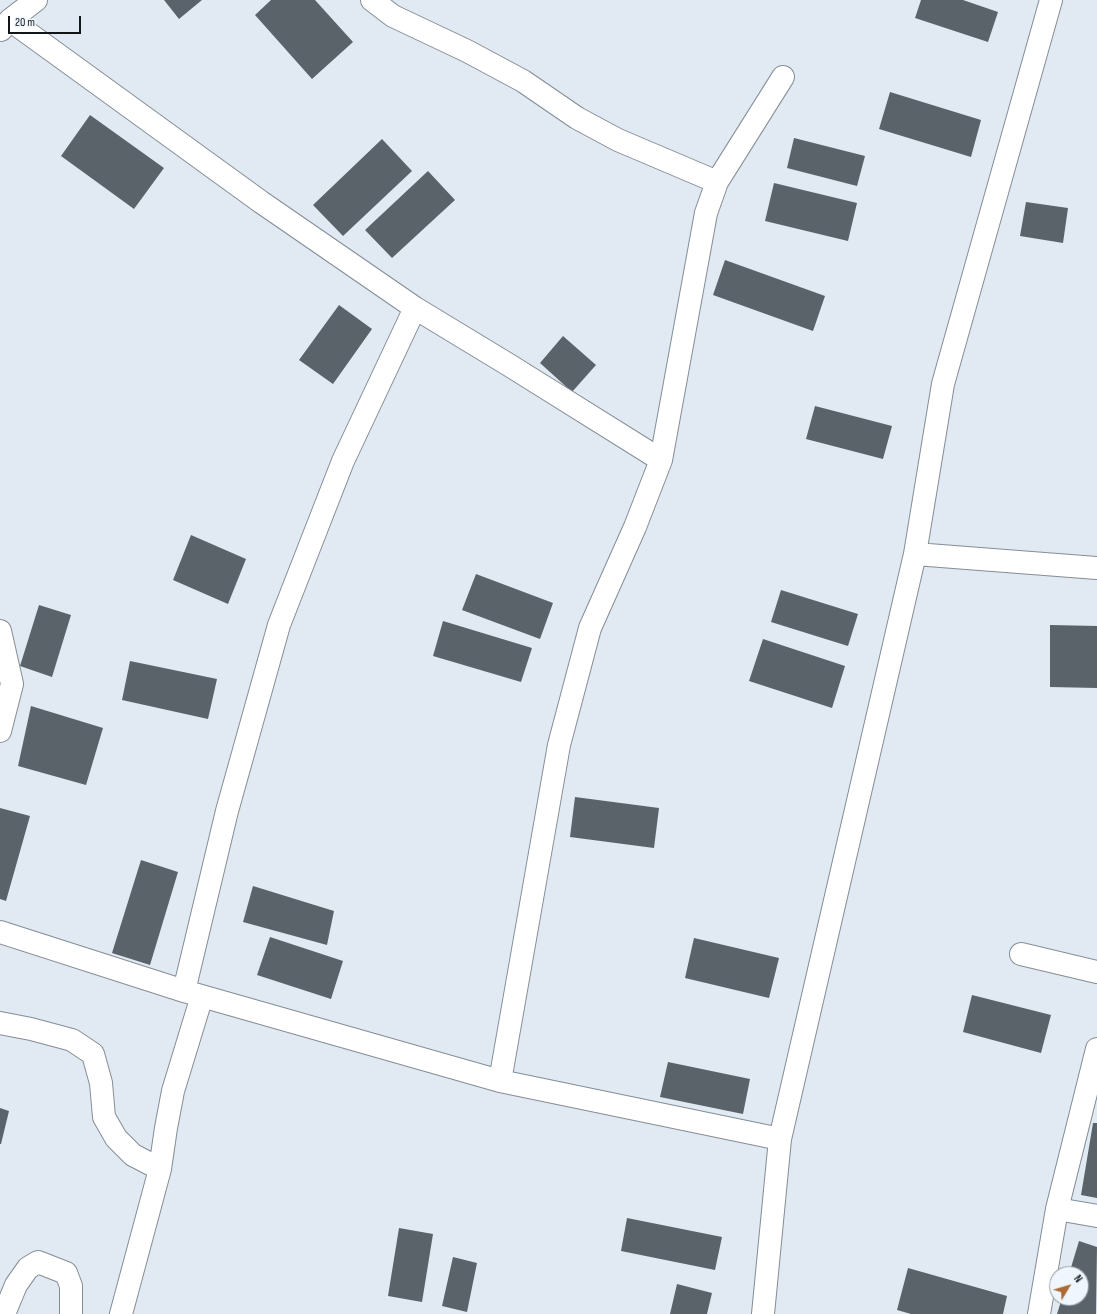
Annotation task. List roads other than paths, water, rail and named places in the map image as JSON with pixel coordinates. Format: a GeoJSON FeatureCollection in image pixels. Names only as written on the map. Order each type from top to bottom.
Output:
{"type":"FeatureCollection","features":[{"type":"Feature","properties":{"kind":"street"},"geometry":{"type":"LineString","coordinates":[[36,0],[5,26],[415,308],[661,460]]}},
{"type":"Feature","properties":{"kind":"street"},"geometry":{"type":"LineString","coordinates":[[372,0],[392,16],[467,51],[523,81],[577,118],[618,140],[717,182]]}},
{"type":"Feature","properties":{"kind":"street"},"geometry":{"type":"LineString","coordinates":[[763,1314],[780,1139],[915,554],[943,384],[1051,0]]}},
{"type":"Feature","properties":{"kind":"street"},"geometry":{"type":"LineString","coordinates":[[500,1081],[559,745],[590,628],[635,526],[661,460],[706,212],[717,182],[783,77]]}},
{"type":"Feature","properties":{"kind":"street"},"geometry":{"type":"LineString","coordinates":[[121,1314],[160,1169],[166,1128],[227,811],[279,625],[343,460],[415,308]]}},
{"type":"Feature","properties":{"kind":"street"},"geometry":{"type":"LineString","coordinates":[[915,554],[1097,568]]}},
{"type":"Feature","properties":{"kind":"street"},"geometry":{"type":"LineString","coordinates":[[0,631],[12,684],[0,731]]}},
{"type":"Feature","properties":{"kind":"street"},"geometry":{"type":"LineString","coordinates":[[0,932],[193,993],[500,1081],[780,1139]]}},
{"type":"Feature","properties":{"kind":"street"},"geometry":{"type":"LineString","coordinates":[[1021,954],[1097,972]]}},
{"type":"Feature","properties":{"kind":"street"},"geometry":{"type":"LineString","coordinates":[[0,1023],[31,1029],[72,1040],[93,1054],[101,1083],[104,1117],[113,1133],[133,1155],[160,1169]]}},
{"type":"Feature","properties":{"kind":"street"},"geometry":{"type":"LineString","coordinates":[[1039,1314],[1057,1208],[1097,1048]]}},
{"type":"Feature","properties":{"kind":"street"},"geometry":{"type":"LineString","coordinates":[[1057,1208],[1097,1216]]}},
{"type":"Feature","properties":{"kind":"street"},"geometry":{"type":"LineString","coordinates":[[4,1314],[16,1285],[28,1268],[38,1262],[66,1273],[71,1286],[71,1314]]}}]}
